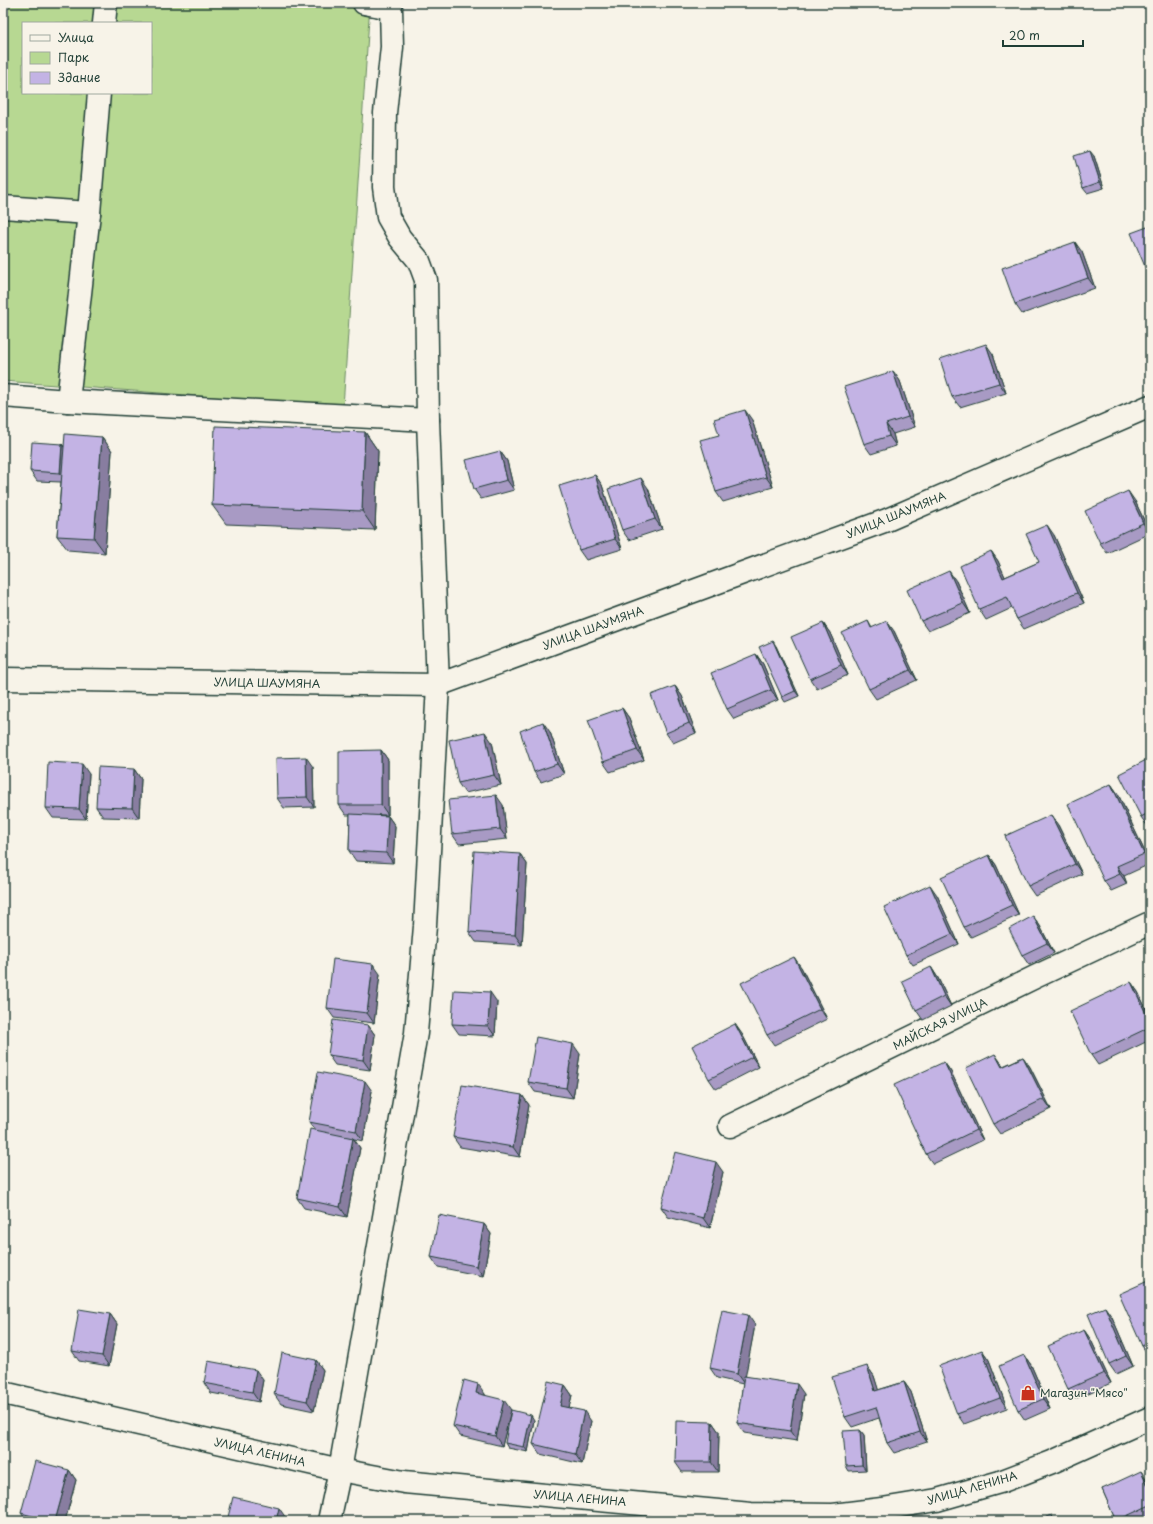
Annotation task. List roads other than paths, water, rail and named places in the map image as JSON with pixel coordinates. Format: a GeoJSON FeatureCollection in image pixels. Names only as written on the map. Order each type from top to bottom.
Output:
{"type":"FeatureCollection","features":[{"type":"Feature","properties":{"kind":"street"},"geometry":{"type":"LineString","coordinates":[[104,22],[106,3]]}},
{"type":"Feature","properties":{"kind":"street"},"geometry":{"type":"LineString","coordinates":[[329,1521],[340,1470],[416,1033],[425,926],[438,685],[428,420],[426,280],[419,261],[400,238],[388,217],[384,187],[385,113],[392,47],[391,8],[364,3]]}},
{"type":"Feature","properties":{"kind":"street"},"geometry":{"type":"LineString","coordinates":[[68,401],[89,213],[99,94]]}},
{"type":"Feature","properties":{"kind":"street"},"geometry":{"type":"LineString","coordinates":[[3,207],[89,213]]}},
{"type":"Feature","properties":{"kind":"street"},"geometry":{"type":"LineString","coordinates":[[3,396],[68,401],[428,420]]}},
{"type":"Feature","properties":{"kind":"street","name":"УЛИЦА ШАУМЯНА"},"geometry":{"type":"LineString","coordinates":[[3,679],[438,685],[887,520],[1150,406]]}},
{"type":"Feature","properties":{"kind":"street","name":"МАЙСКАЯ УЛИЦА"},"geometry":{"type":"LineString","coordinates":[[730,1126],[1035,977],[1150,923]]}},
{"type":"Feature","properties":{"kind":"street","name":"УЛИЦА ЛЕНИНА"},"geometry":{"type":"LineString","coordinates":[[3,1393],[340,1470],[412,1483],[751,1514],[833,1515],[938,1500],[1000,1482],[1052,1462],[1150,1418]]}},
{"type":"Feature","properties":{"kind":"place","name":"Магазин \"Мясо\""},"geometry":{"type":"Point","coordinates":[1028,1393]}}]}
